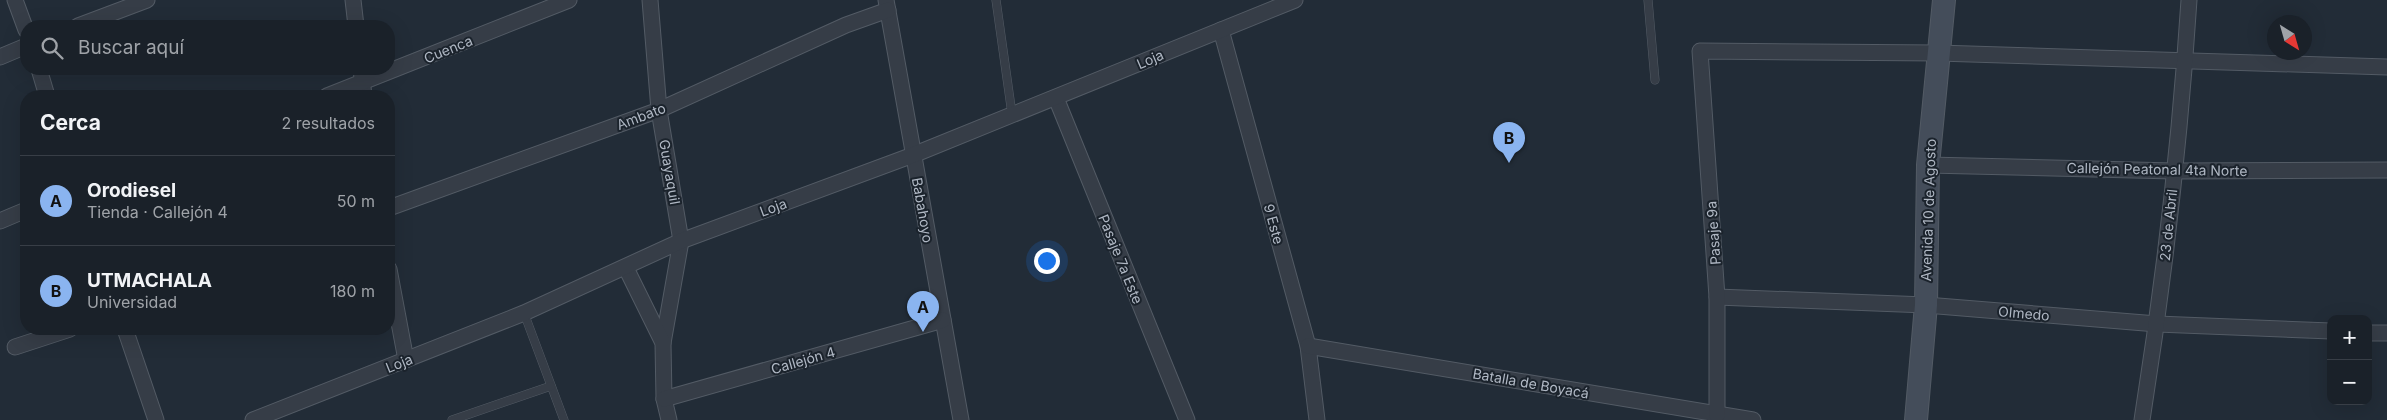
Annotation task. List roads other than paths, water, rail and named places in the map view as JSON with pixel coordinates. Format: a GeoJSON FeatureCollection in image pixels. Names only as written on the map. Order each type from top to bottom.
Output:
{"type":"FeatureCollection","features":[{"type":"Feature","properties":{"kind":"street"},"geometry":{"type":"LineString","coordinates":[[15,0],[22,20]]}},
{"type":"Feature","properties":{"kind":"street"},"geometry":{"type":"LineString","coordinates":[[94,20],[147,0]]}},
{"type":"Feature","properties":{"kind":"street"},"geometry":{"type":"LineString","coordinates":[[353,0],[355,20]]}},
{"type":"Feature","properties":{"kind":"street","name":"Cuenca"},"geometry":{"type":"LineString","coordinates":[[395,70],[569,0]]}},
{"type":"Feature","properties":{"kind":"street","name":"Guayaquil"},"geometry":{"type":"LineString","coordinates":[[650,0],[659,110],[681,241],[663,343],[664,399],[669,420]]}},
{"type":"Feature","properties":{"kind":"street","name":"Loja"},"geometry":{"type":"LineString","coordinates":[[253,420],[524,313],[626,268],[681,241],[913,155],[1295,0]]}},
{"type":"Feature","properties":{"kind":"street","name":"Avenida 10 de Agosto"},"geometry":{"type":"LineString","coordinates":[[1916,420],[1926,305],[1928,165],[1944,0]]}},
{"type":"Feature","properties":{"kind":"street","name":"23 de Abril"},"geometry":{"type":"LineString","coordinates":[[2142,420],[2157,324],[2185,61],[2189,0]]}},
{"type":"Feature","properties":{"kind":"street","name":"Ambato"},"geometry":{"type":"LineString","coordinates":[[395,206],[659,110],[887,5]]}},
{"type":"Feature","properties":{"kind":"street","name":"Babahoyo"},"geometry":{"type":"LineString","coordinates":[[887,5],[961,420]]}},
{"type":"Feature","properties":{"kind":"street","name":"9 Este"},"geometry":{"type":"LineString","coordinates":[[1221,30],[1308,346],[1318,420]]}},
{"type":"Feature","properties":{"kind":"street"},"geometry":{"type":"LineString","coordinates":[[0,57],[20,49]]}},
{"type":"Feature","properties":{"kind":"street","name":"Pasaje 9a"},"geometry":{"type":"LineString","coordinates":[[1717,415],[1717,297],[1700,51],[1938,53]]}},
{"type":"Feature","properties":{"kind":"street"},"geometry":{"type":"LineString","coordinates":[[1938,53],[2387,67]]}},
{"type":"Feature","properties":{"kind":"street"},"geometry":{"type":"LineString","coordinates":[[41,75],[45,90]]}},
{"type":"Feature","properties":{"kind":"street","name":"Cuenca"},"geometry":{"type":"LineString","coordinates":[[343,90],[382,75]]}},
{"type":"Feature","properties":{"kind":"street","name":"Pasaje 7a Este"},"geometry":{"type":"LineString","coordinates":[[1056,98],[1187,420]]}},
{"type":"Feature","properties":{"kind":"street","name":"Callejón Peatonal 4ta Norte"},"geometry":{"type":"LineString","coordinates":[[1928,165],[2174,171],[2387,170]]}},
{"type":"Feature","properties":{"kind":"street"},"geometry":{"type":"LineString","coordinates":[[0,221],[20,213]]}},
{"type":"Feature","properties":{"kind":"street","name":"Guayaquil"},"geometry":{"type":"LineString","coordinates":[[626,268],[663,343]]}},
{"type":"Feature","properties":{"kind":"street","name":"Olmedo"},"geometry":{"type":"LineString","coordinates":[[1717,297],[1926,305],[2157,324],[2327,331]]}},
{"type":"Feature","properties":{"kind":"street"},"geometry":{"type":"LineString","coordinates":[[395,301],[406,360]]}},
{"type":"Feature","properties":{"kind":"street","name":"Callejón 4"},"geometry":{"type":"LineString","coordinates":[[664,399],[943,320]]}},
{"type":"Feature","properties":{"kind":"street"},"geometry":{"type":"LineString","coordinates":[[2372,333],[2387,334]]}},
{"type":"Feature","properties":{"kind":"street"},"geometry":{"type":"LineString","coordinates":[[15,347],[52,335]]}},
{"type":"Feature","properties":{"kind":"street"},"geometry":{"type":"LineString","coordinates":[[127,335],[156,420]]}},
{"type":"Feature","properties":{"kind":"street","name":"Batalla de Boyacá"},"geometry":{"type":"LineString","coordinates":[[1308,346],[1753,420]]}},
{"type":"Feature","properties":{"kind":"lane"},"geometry":{"type":"LineString","coordinates":[[996,0],[1012,114]]}},
{"type":"Feature","properties":{"kind":"lane"},"geometry":{"type":"LineString","coordinates":[[1648,0],[1655,80]]}},
{"type":"Feature","properties":{"kind":"lane"},"geometry":{"type":"LineString","coordinates":[[524,313],[564,420]]}},
{"type":"Feature","properties":{"kind":"lane"},"geometry":{"type":"LineString","coordinates":[[452,420],[551,386]]}},
{"type":"Feature","properties":{"kind":"place","name":"UTMACHALA"},"geometry":{"type":"Point","coordinates":[1509,163]}},
{"type":"Feature","properties":{"kind":"place","name":"Orodiesel"},"geometry":{"type":"Point","coordinates":[923,332]}}]}
